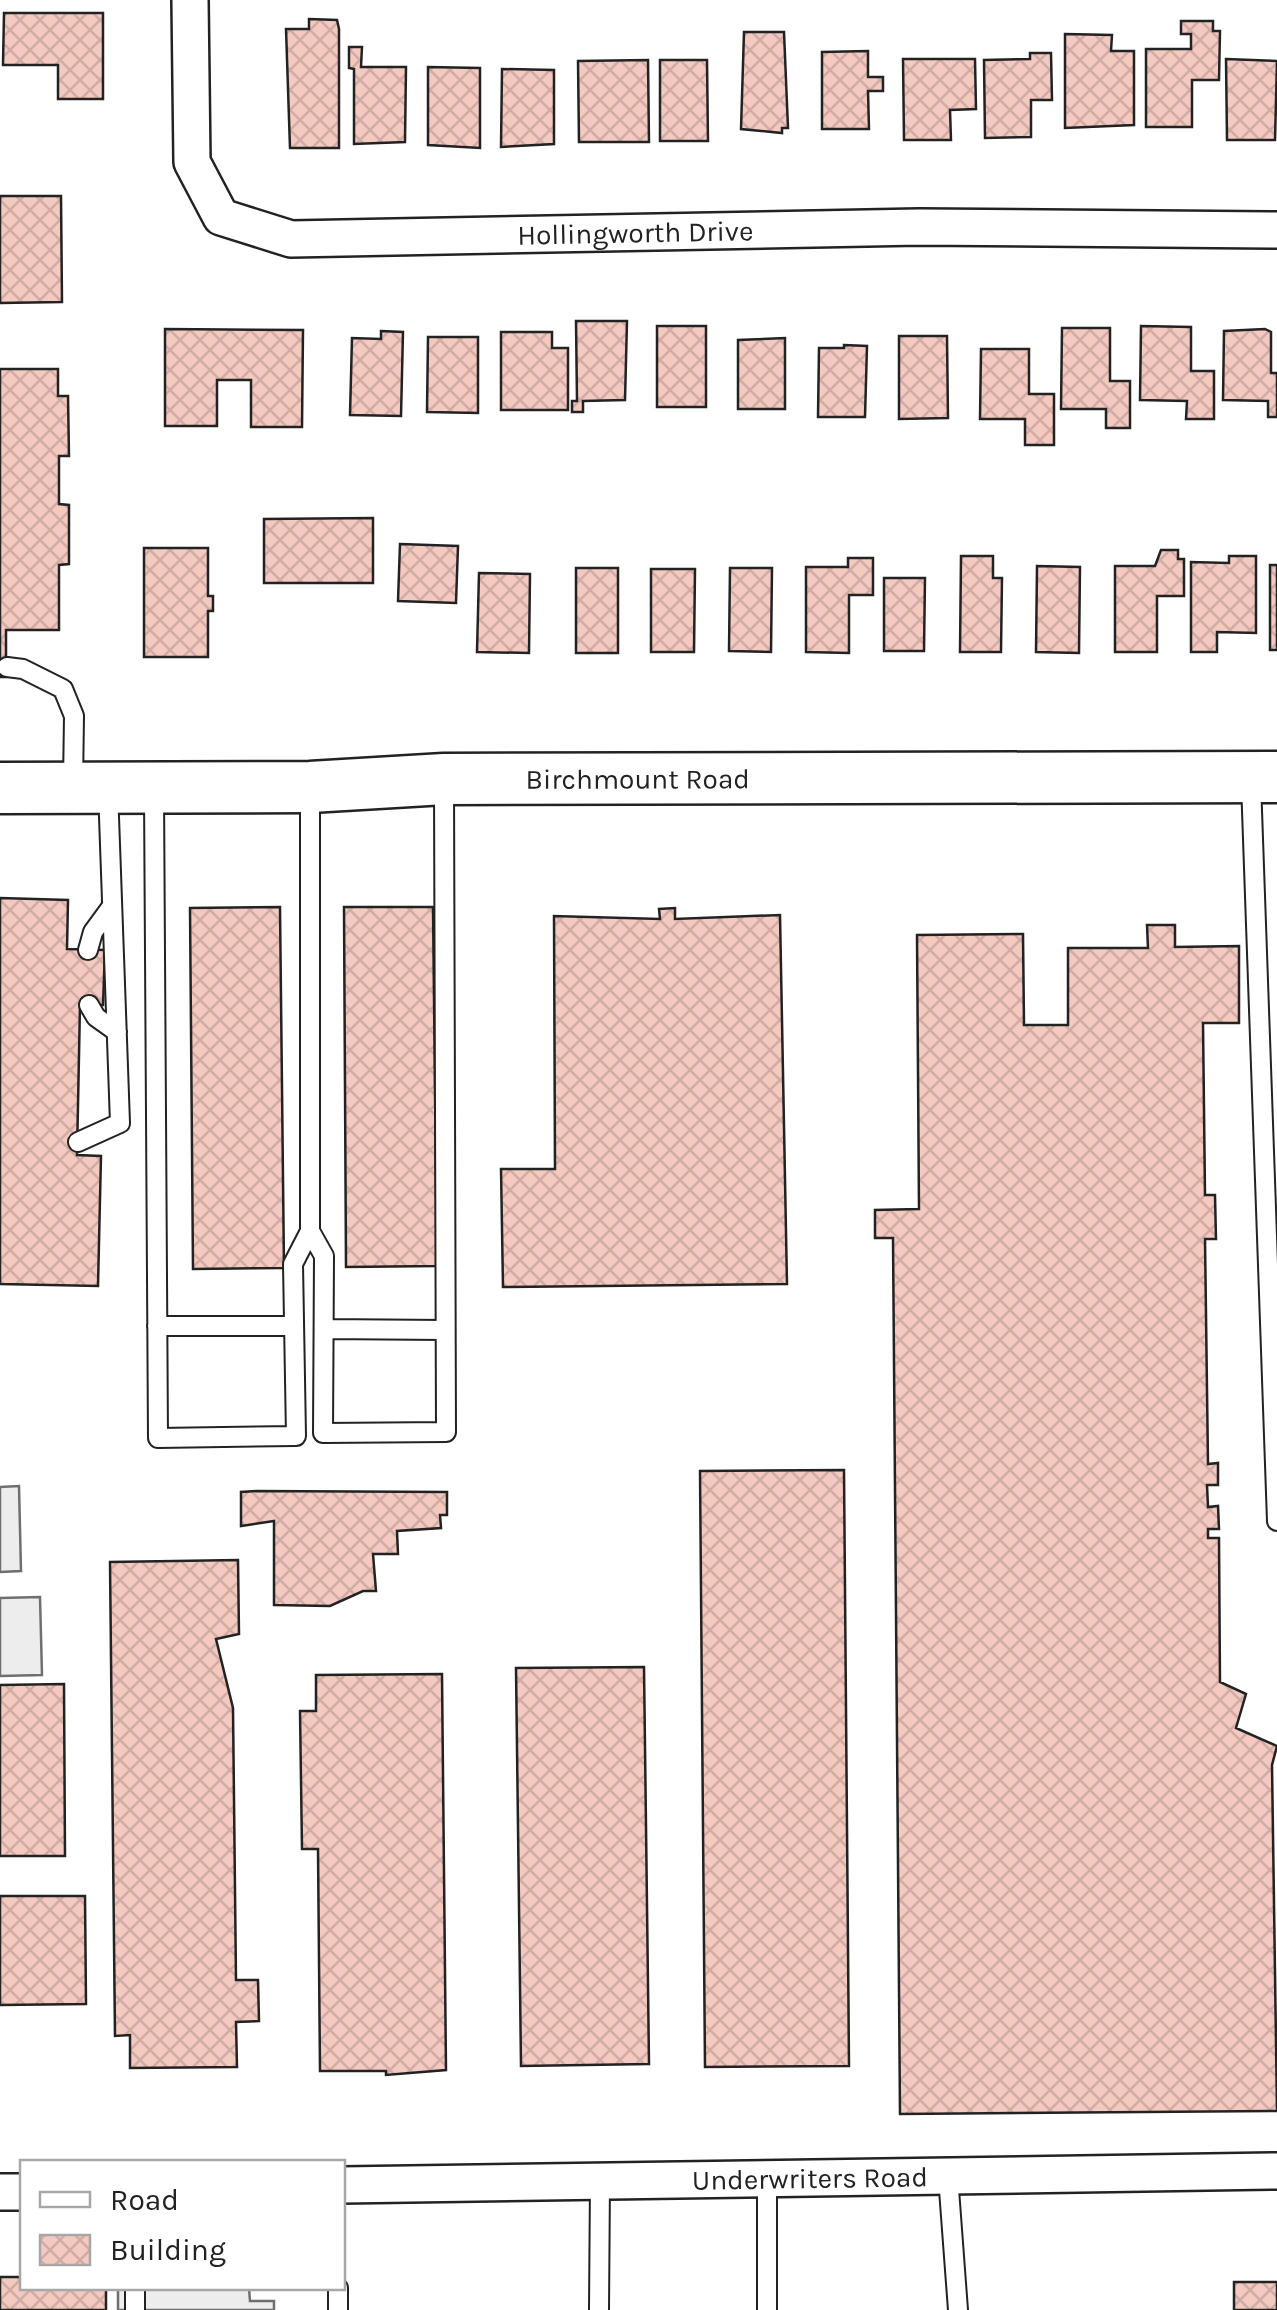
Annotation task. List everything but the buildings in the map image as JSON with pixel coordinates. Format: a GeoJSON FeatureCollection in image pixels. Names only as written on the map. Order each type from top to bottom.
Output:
{"type":"FeatureCollection","features":[{"type":"Feature","properties":{"kind":"main road","name":"Birchmount Road"},"geometry":{"type":"LineString","coordinates":[[0,788],[310,787],[444,779],[1264,777]]}},
{"type":"Feature","properties":{"kind":"street","name":"Hollingworth Drive"},"geometry":{"type":"LineString","coordinates":[[190,0],[192,162],[221,217],[291,239],[919,226],[1277,230]]}},
{"type":"Feature","properties":{"kind":"street","name":"Underwriters Road"},"geometry":{"type":"LineString","coordinates":[[345,2185],[1277,2170]]}},
{"type":"Feature","properties":{"kind":"lane"},"geometry":{"type":"LineString","coordinates":[[6,667],[23,669],[64,690],[111,788],[157,1326],[158,1438],[296,1436],[293,1264],[310,1231],[310,787]]}},
{"type":"Feature","properties":{"kind":"lane"},"geometry":{"type":"LineString","coordinates":[[1264,777],[1277,1521]]}},
{"type":"Feature","properties":{"kind":"lane"},"geometry":{"type":"LineString","coordinates":[[310,1231],[324,1256],[323,1433],[446,1432],[444,779]]}},
{"type":"Feature","properties":{"kind":"lane"},"geometry":{"type":"LineString","coordinates":[[78,1142],[120,1123],[111,788]]}},
{"type":"Feature","properties":{"kind":"lane"},"geometry":{"type":"LineString","coordinates":[[88,950],[93,932],[112,906]]}},
{"type":"Feature","properties":{"kind":"lane"},"geometry":{"type":"LineString","coordinates":[[89,1005],[96,1018],[117,1032]]}},
{"type":"Feature","properties":{"kind":"lane"},"geometry":{"type":"LineString","coordinates":[[157,1326],[294,1326]]}},
{"type":"Feature","properties":{"kind":"lane"},"geometry":{"type":"LineString","coordinates":[[324,1329],[445,1330]]}},
{"type":"Feature","properties":{"kind":"lane"},"geometry":{"type":"LineString","coordinates":[[948,2176],[958,2310]]}},
{"type":"Feature","properties":{"kind":"lane"},"geometry":{"type":"LineString","coordinates":[[767,2178],[767,2310]]}},
{"type":"Feature","properties":{"kind":"lane"},"geometry":{"type":"LineString","coordinates":[[599,2310],[600,2181]]}},
{"type":"Feature","properties":{"kind":"shaded area"},"geometry":{"type":"Polygon","coordinates":[[[19,1486],[21,1571],[0,1572],[0,1487],[19,1486]]]}},
{"type":"Feature","properties":{"kind":"shaded area"},"geometry":{"type":"Polygon","coordinates":[[[40,1597],[42,1675],[0,1676],[0,1598],[40,1597]]]}},
{"type":"Feature","properties":{"kind":"shaded area"},"geometry":{"type":"Polygon","coordinates":[[[118,2290],[249,2290],[250,2301],[274,2301],[274,2310],[118,2310],[118,2290]]]}}]}
